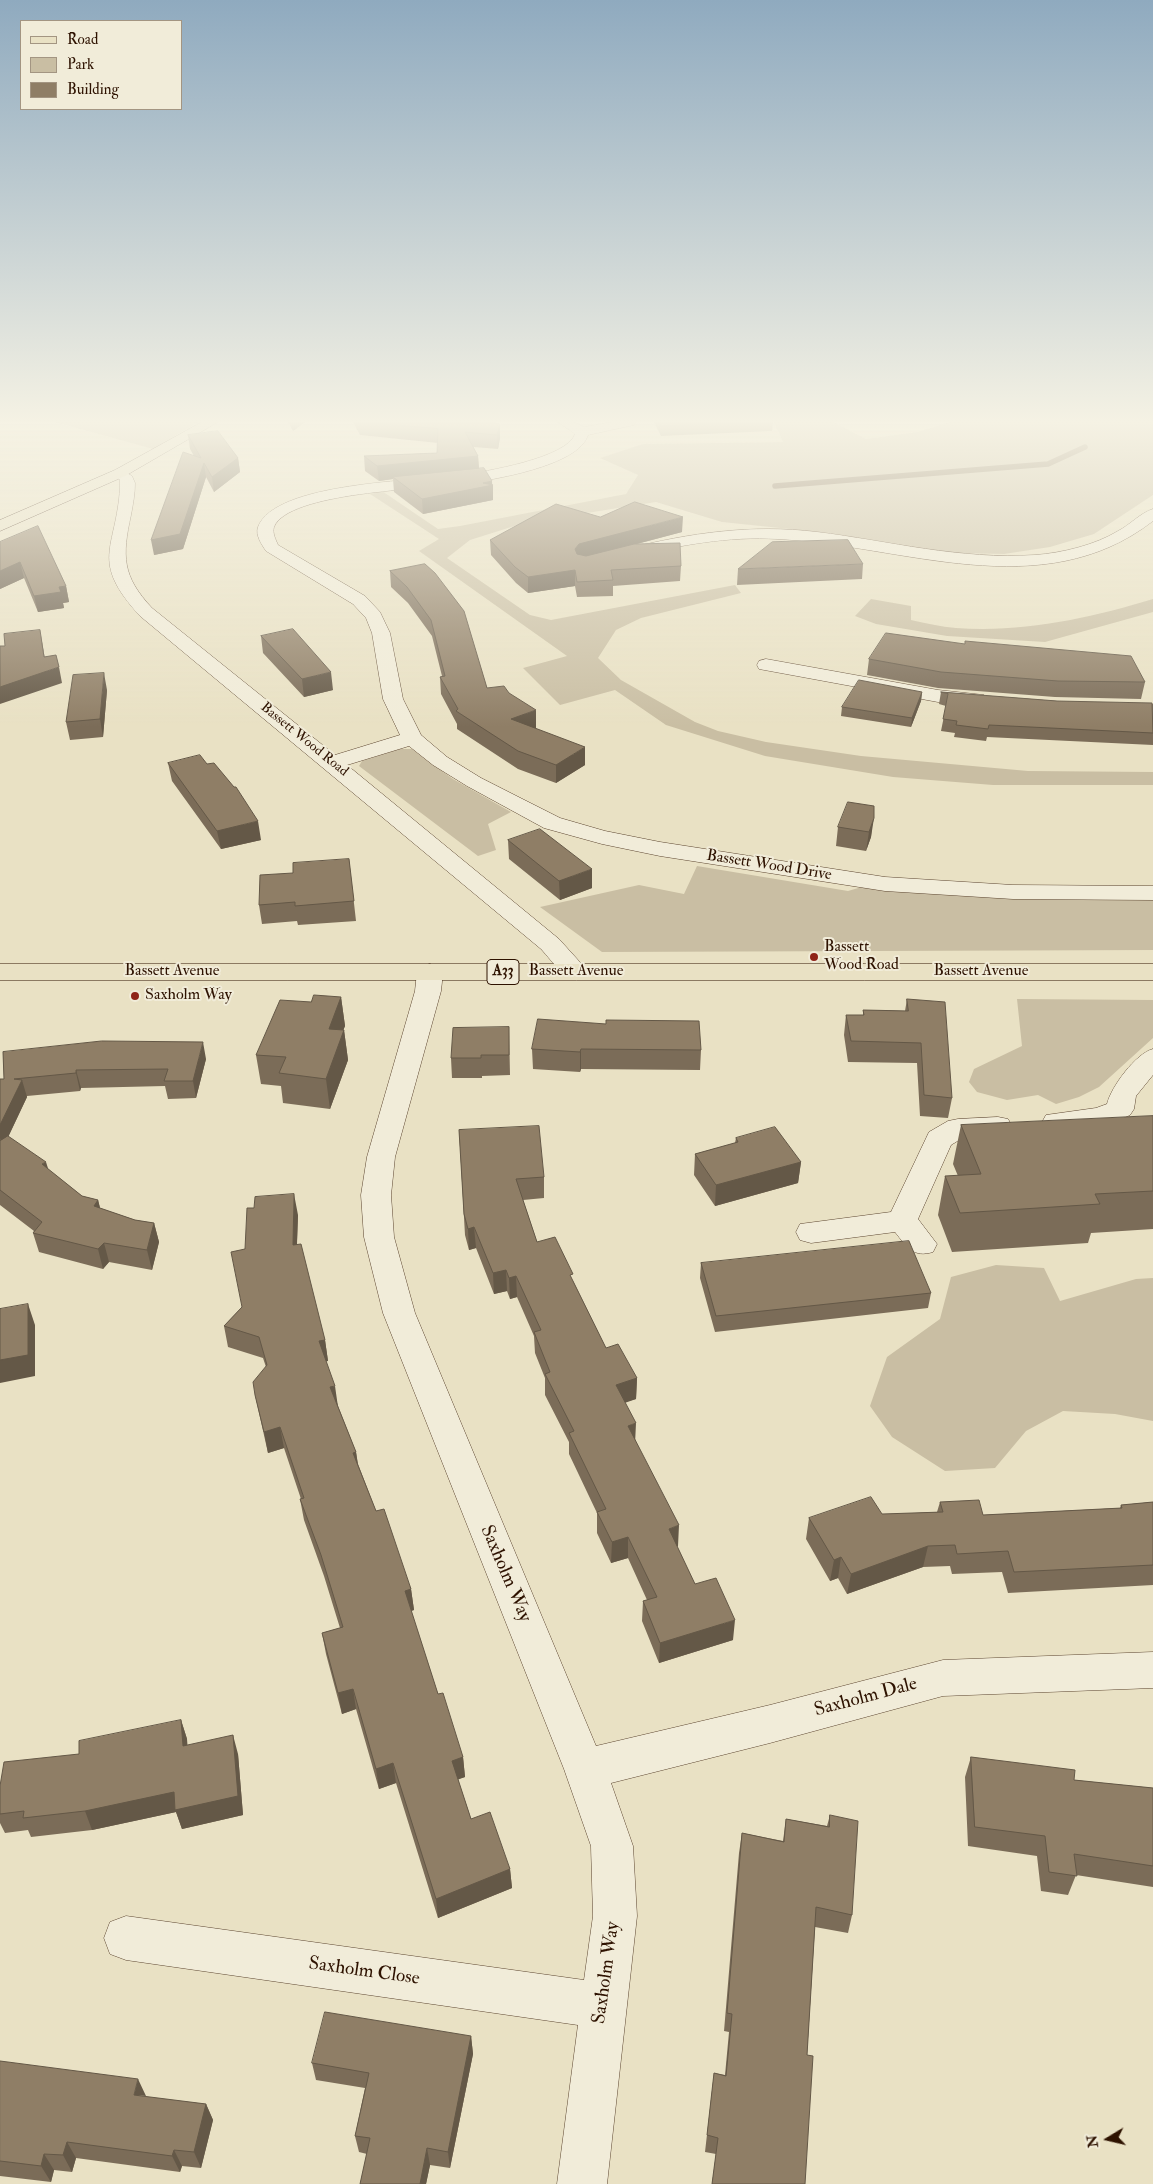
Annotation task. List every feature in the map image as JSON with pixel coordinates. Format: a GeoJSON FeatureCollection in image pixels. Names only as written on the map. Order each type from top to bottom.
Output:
{"type":"FeatureCollection","features":[{"type":"Feature","properties":{"kind":"main road","name":"Bassett Avenue"},"geometry":{"type":"LineString","coordinates":[[0,972],[1153,972]]}},
{"type":"Feature","properties":{"kind":"street","name":"Bassett Wood Road"},"geometry":{"type":"LineString","coordinates":[[121,524],[116,564],[119,579],[130,596],[146,612],[332,762],[550,944],[575,971]]}},
{"type":"Feature","properties":{"kind":"street","name":"Bassett Wood Drive"},"geometry":{"type":"LineString","coordinates":[[267,524],[266,537],[272,548],[359,600],[374,616],[381,633],[393,699],[412,738],[440,761],[511,804],[552,823],[602,837],[660,849],[885,884],[1014,892],[1153,893]]}},
{"type":"Feature","properties":{"kind":"street"},"geometry":{"type":"LineString","coordinates":[[620,556],[693,538],[740,533],[778,534],[843,542],[931,558],[976,563],[1018,562],[1058,557],[1093,548],[1122,536],[1139,524]]}},
{"type":"Feature","properties":{"kind":"street"},"geometry":{"type":"LineString","coordinates":[[766,664],[938,696],[997,701]]}},
{"type":"Feature","properties":{"kind":"street"},"geometry":{"type":"LineString","coordinates":[[332,762],[412,738]]}},
{"type":"Feature","properties":{"kind":"street","name":"Saxholm Way"},"geometry":{"type":"LineString","coordinates":[[430,972],[428,991],[382,1157],[376,1195],[379,1237],[399,1313],[585,1769],[612,1846],[616,1916],[603,2006],[582,2184]]}},
{"type":"Feature","properties":{"kind":"street"},"geometry":{"type":"LineString","coordinates":[[902,1221],[939,1140],[958,1128],[1091,1120],[1107,1116],[1131,1114],[1123,1094],[1153,1057]]}},
{"type":"Feature","properties":{"kind":"street"},"geometry":{"type":"LineString","coordinates":[[810,1232],[902,1221]]}},
{"type":"Feature","properties":{"kind":"street"},"geometry":{"type":"LineString","coordinates":[[902,1221],[922,1244]]}},
{"type":"Feature","properties":{"kind":"street","name":"Saxholm Dale"},"geometry":{"type":"LineString","coordinates":[[585,1769],[770,1724],[943,1678],[1153,1670]]}},
{"type":"Feature","properties":{"kind":"street","name":"Saxholm Close"},"geometry":{"type":"LineString","coordinates":[[126,1938],[603,2006]]}},
{"type":"Feature","properties":{"kind":"green space"},"geometry":{"type":"Polygon","coordinates":[[[416,524],[431,524],[438,529],[471,524],[521,524],[470,540],[447,558],[530,615],[551,620],[735,585],[741,593],[641,618],[616,630],[598,658],[621,680],[695,722],[718,731],[766,742],[861,756],[1028,771],[1153,772],[1153,785],[993,785],[893,777],[765,756],[666,725],[615,690],[560,705],[523,668],[567,656],[419,551],[439,539],[416,524]]]}},
{"type":"Feature","properties":{"kind":"green space"},"geometry":{"type":"Polygon","coordinates":[[[741,524],[1109,524],[1094,534],[1050,547],[1004,554],[956,553],[829,533],[741,524]]]}},
{"type":"Feature","properties":{"kind":"green space"},"geometry":{"type":"Polygon","coordinates":[[[871,599],[911,606],[911,620],[956,628],[981,629],[1031,626],[1081,618],[1153,599],[1153,612],[1045,642],[947,636],[876,624],[855,616],[871,599]]]}},
{"type":"Feature","properties":{"kind":"green space"},"geometry":{"type":"Polygon","coordinates":[[[400,749],[412,749],[453,779],[511,812],[488,824],[496,850],[478,856],[359,766],[362,761],[400,749]]]}},
{"type":"Feature","properties":{"kind":"green space"},"geometry":{"type":"Polygon","coordinates":[[[697,866],[848,891],[865,886],[1153,897],[1153,950],[602,952],[540,907],[639,885],[684,894],[697,866]]]}},
{"type":"Feature","properties":{"kind":"green space"},"geometry":{"type":"Polygon","coordinates":[[[1017,999],[1153,1000],[1153,1038],[1099,1087],[1079,1097],[1056,1104],[1038,1095],[1007,1100],[977,1092],[969,1082],[974,1069],[1022,1046],[1017,999]]]}},
{"type":"Feature","properties":{"kind":"green space"},"geometry":{"type":"Polygon","coordinates":[[[996,1265],[1044,1268],[1060,1301],[1136,1279],[1153,1278],[1153,1421],[1115,1414],[1063,1411],[1026,1431],[995,1468],[945,1471],[892,1437],[870,1406],[887,1357],[940,1319],[951,1277],[996,1265]]]}},
{"type":"Feature","properties":{"kind":"building"},"geometry":{"type":"Polygon","coordinates":[[[157,524],[183,524],[180,534],[151,540],[157,524]]]}},
{"type":"Feature","properties":{"kind":"building"},"geometry":{"type":"Polygon","coordinates":[[[519,524],[656,524],[579,544],[575,549],[577,554],[586,556],[634,544],[680,543],[681,566],[611,570],[613,580],[577,582],[575,570],[528,577],[515,567],[490,540],[519,524]]]}},
{"type":"Feature","properties":{"kind":"building"},"geometry":{"type":"Polygon","coordinates":[[[38,526],[66,586],[59,587],[61,592],[34,596],[20,562],[0,571],[0,542],[38,526]]]}},
{"type":"Feature","properties":{"kind":"building"},"geometry":{"type":"Polygon","coordinates":[[[848,540],[863,564],[738,569],[772,542],[848,540]]]}},
{"type":"Feature","properties":{"kind":"building"},"geometry":{"type":"Polygon","coordinates":[[[425,564],[435,573],[464,611],[487,688],[504,686],[509,693],[536,710],[511,719],[585,747],[556,765],[518,751],[456,711],[458,709],[440,677],[445,676],[431,620],[407,587],[390,571],[425,564]]]}},
{"type":"Feature","properties":{"kind":"building"},"geometry":{"type":"Polygon","coordinates":[[[293,629],[331,672],[302,679],[261,636],[293,629]]]}},
{"type":"Feature","properties":{"kind":"building"},"geometry":{"type":"Polygon","coordinates":[[[40,630],[44,657],[56,655],[59,667],[0,687],[0,646],[5,646],[4,634],[40,630]]]}},
{"type":"Feature","properties":{"kind":"building"},"geometry":{"type":"Polygon","coordinates":[[[886,633],[965,644],[965,641],[1131,656],[1145,682],[1058,681],[941,672],[869,659],[886,633]]]}},
{"type":"Feature","properties":{"kind":"building"},"geometry":{"type":"Polygon","coordinates":[[[104,673],[100,719],[66,722],[73,675],[104,673]]]}},
{"type":"Feature","properties":{"kind":"building"},"geometry":{"type":"Polygon","coordinates":[[[859,680],[922,692],[912,718],[842,707],[859,680]]]}},
{"type":"Feature","properties":{"kind":"building"},"geometry":{"type":"Polygon","coordinates":[[[941,692],[1057,701],[1152,703],[1153,733],[989,725],[988,729],[956,725],[957,721],[943,719],[948,694],[941,692]]]}},
{"type":"Feature","properties":{"kind":"building"},"geometry":{"type":"Polygon","coordinates":[[[200,755],[207,764],[214,763],[236,787],[258,821],[217,831],[168,763],[200,755]]]}},
{"type":"Feature","properties":{"kind":"building"},"geometry":{"type":"Polygon","coordinates":[[[848,802],[874,806],[874,818],[869,832],[838,827],[848,802]]]}},
{"type":"Feature","properties":{"kind":"building"},"geometry":{"type":"Polygon","coordinates":[[[540,829],[592,869],[559,881],[508,840],[540,829]]]}},
{"type":"Feature","properties":{"kind":"building"},"geometry":{"type":"Polygon","coordinates":[[[349,859],[354,901],[295,906],[295,902],[259,905],[260,875],[293,873],[293,863],[349,859]]]}},
{"type":"Feature","properties":{"kind":"building"},"geometry":{"type":"Polygon","coordinates":[[[314,995],[341,997],[329,1029],[344,1030],[326,1079],[279,1073],[286,1057],[256,1055],[280,1000],[311,1002],[314,995]]]}},
{"type":"Feature","properties":{"kind":"building"},"geometry":{"type":"Polygon","coordinates":[[[907,999],[945,1002],[952,1098],[924,1095],[921,1043],[851,1041],[846,1015],[864,1015],[863,1010],[908,1011],[907,999]]]}},
{"type":"Feature","properties":{"kind":"building"},"geometry":{"type":"Polygon","coordinates":[[[538,1019],[606,1024],[606,1020],[699,1021],[701,1050],[581,1049],[580,1052],[532,1049],[538,1019]]]}},
{"type":"Feature","properties":{"kind":"building"},"geometry":{"type":"Polygon","coordinates":[[[509,1027],[509,1055],[481,1055],[481,1058],[451,1058],[453,1028],[509,1027]]]}},
{"type":"Feature","properties":{"kind":"building"},"geometry":{"type":"Polygon","coordinates":[[[102,1041],[203,1042],[193,1081],[164,1081],[168,1069],[76,1070],[76,1073],[14,1079],[22,1080],[0,1125],[0,1079],[4,1079],[3,1052],[102,1041]]]}},
{"type":"Feature","properties":{"kind":"building"},"geometry":{"type":"Polygon","coordinates":[[[1153,1116],[1153,1191],[1095,1194],[1100,1204],[960,1213],[945,1176],[981,1174],[961,1125],[1153,1116]]]}},
{"type":"Feature","properties":{"kind":"building"},"geometry":{"type":"Polygon","coordinates":[[[539,1126],[544,1177],[516,1179],[537,1242],[555,1237],[573,1274],[570,1275],[606,1348],[618,1344],[637,1378],[616,1385],[636,1423],[628,1426],[679,1525],[669,1529],[695,1584],[716,1578],[735,1620],[660,1643],[643,1601],[657,1597],[628,1537],[612,1542],[597,1512],[606,1509],[569,1433],[574,1431],[545,1374],[550,1372],[534,1332],[541,1330],[516,1276],[509,1278],[506,1270],[493,1273],[474,1227],[468,1229],[464,1214],[459,1130],[539,1126]]]}},
{"type":"Feature","properties":{"kind":"building"},"geometry":{"type":"Polygon","coordinates":[[[775,1127],[801,1162],[716,1185],[695,1154],[738,1142],[736,1138],[775,1127]]]}},
{"type":"Feature","properties":{"kind":"building"},"geometry":{"type":"Polygon","coordinates":[[[8,1136],[46,1162],[42,1164],[82,1196],[98,1200],[94,1206],[135,1220],[154,1223],[147,1250],[104,1243],[98,1249],[33,1233],[42,1222],[0,1190],[0,1141],[8,1136]]]}},
{"type":"Feature","properties":{"kind":"building"},"geometry":{"type":"Polygon","coordinates":[[[294,1194],[293,1245],[301,1244],[325,1340],[319,1341],[335,1386],[330,1387],[356,1452],[353,1453],[376,1511],[384,1509],[411,1589],[405,1591],[438,1694],[443,1693],[463,1757],[452,1761],[471,1819],[490,1812],[510,1869],[436,1899],[393,1763],[376,1769],[353,1689],[338,1693],[322,1633],[343,1627],[321,1555],[300,1499],[304,1498],[280,1427],[264,1432],[253,1382],[267,1365],[259,1337],[224,1326],[242,1307],[231,1252],[245,1249],[247,1208],[254,1208],[255,1197],[294,1194]]]}},
{"type":"Feature","properties":{"kind":"building"},"geometry":{"type":"Polygon","coordinates":[[[909,1241],[931,1293],[716,1316],[701,1263],[909,1241]]]}},
{"type":"Feature","properties":{"kind":"building"},"geometry":{"type":"Polygon","coordinates":[[[28,1304],[28,1355],[0,1360],[0,1309],[28,1304]]]}},
{"type":"Feature","properties":{"kind":"building"},"geometry":{"type":"Polygon","coordinates":[[[871,1497],[882,1514],[943,1512],[940,1502],[979,1500],[983,1515],[1122,1508],[1121,1505],[1153,1502],[1153,1565],[1014,1572],[1008,1551],[957,1554],[955,1545],[928,1546],[851,1574],[841,1557],[834,1560],[809,1518],[871,1497]]]}},
{"type":"Feature","properties":{"kind":"building"},"geometry":{"type":"Polygon","coordinates":[[[181,1720],[183,1746],[233,1735],[238,1796],[175,1810],[174,1792],[85,1811],[23,1818],[24,1811],[0,1814],[0,1786],[4,1762],[79,1754],[79,1741],[181,1720]]]}},
{"type":"Feature","properties":{"kind":"building"},"geometry":{"type":"Polygon","coordinates":[[[971,1757],[1075,1770],[1074,1780],[1153,1788],[1153,1866],[1074,1854],[1077,1876],[1049,1872],[1045,1836],[975,1827],[971,1757]]]}},
{"type":"Feature","properties":{"kind":"building"},"geometry":{"type":"Polygon","coordinates":[[[830,1815],[858,1821],[852,1915],[816,1907],[807,2055],[813,2056],[805,2184],[712,2184],[718,2138],[707,2135],[714,2073],[726,2076],[732,2014],[727,2013],[742,1833],[784,1842],[786,1819],[829,1827],[830,1815]]]}},
{"type":"Feature","properties":{"kind":"building"},"geometry":{"type":"Polygon","coordinates":[[[325,2012],[471,2036],[448,2152],[427,2148],[420,2184],[360,2184],[370,2138],[355,2136],[369,2073],[312,2063],[325,2012]]]}},
{"type":"Feature","properties":{"kind":"building"},"geometry":{"type":"Polygon","coordinates":[[[0,2061],[138,2079],[134,2095],[206,2104],[194,2152],[174,2150],[172,2156],[67,2142],[63,2155],[44,2154],[41,2166],[0,2161],[0,2061]]]}},
{"type":"Feature","properties":{"kind":"place","name":"Bassett Wood Road"},"geometry":{"type":"Point","coordinates":[814,957]}},
{"type":"Feature","properties":{"kind":"place","name":"Saxholm Way"},"geometry":{"type":"Point","coordinates":[135,996]}}]}
